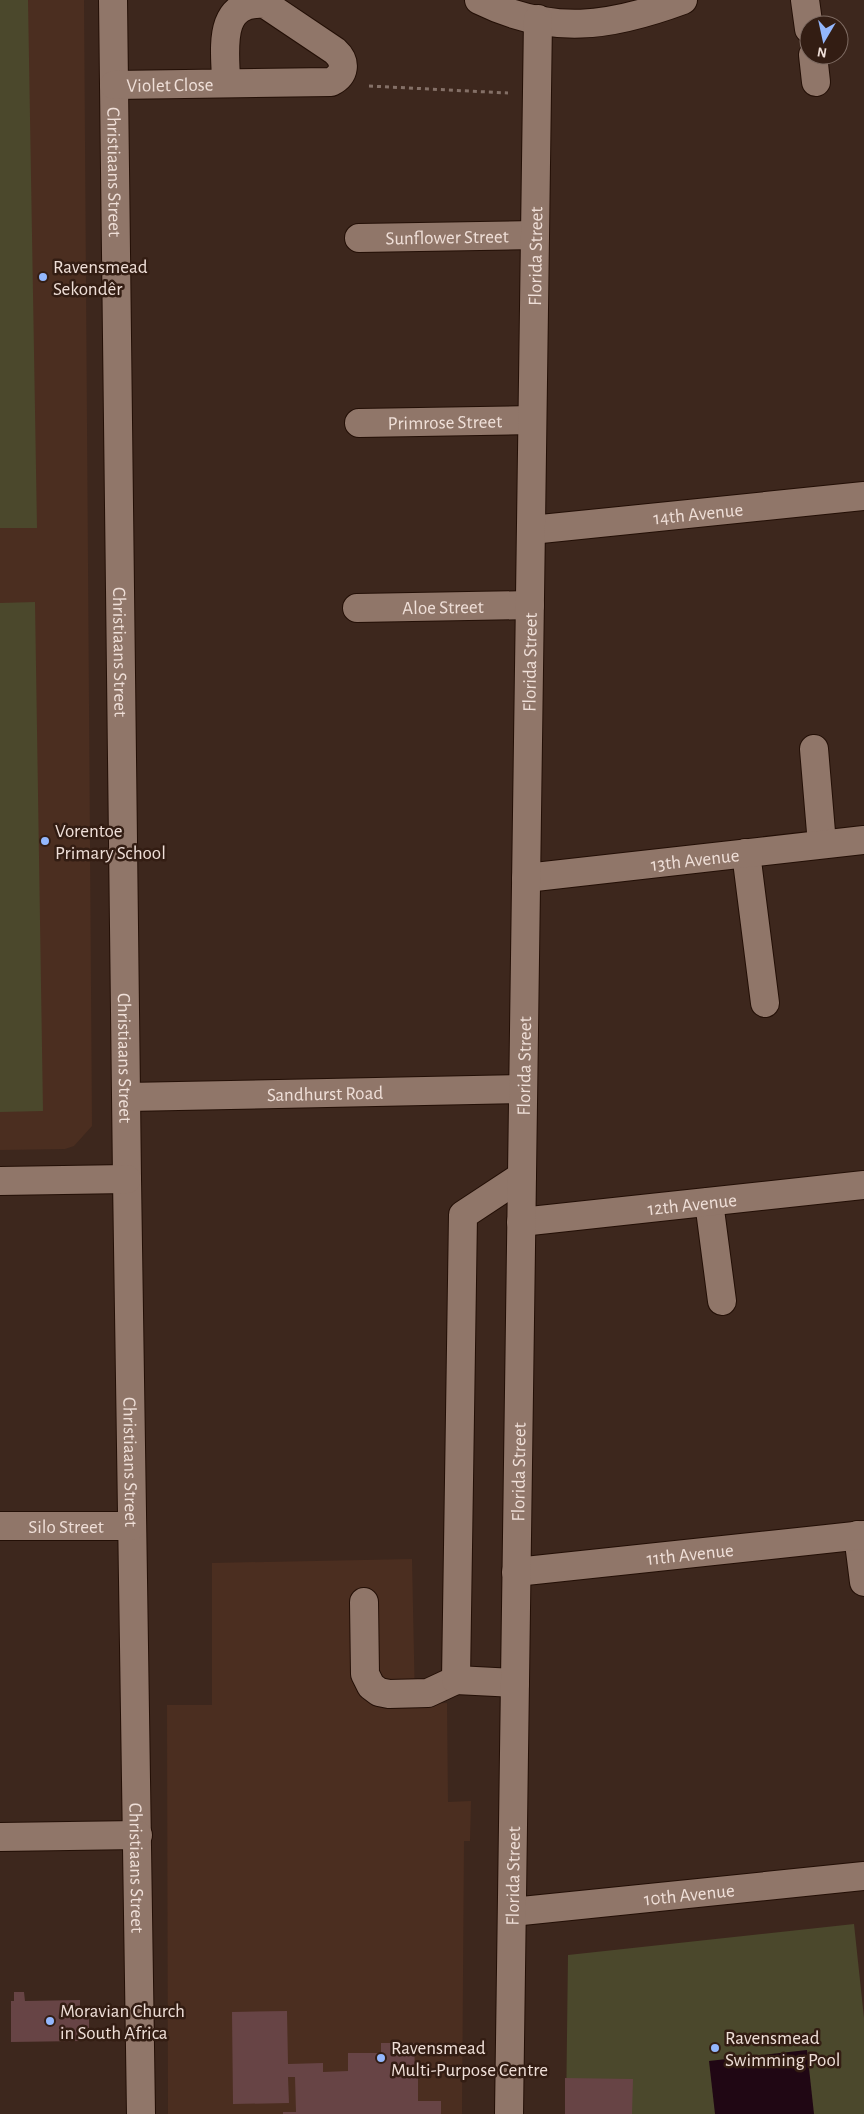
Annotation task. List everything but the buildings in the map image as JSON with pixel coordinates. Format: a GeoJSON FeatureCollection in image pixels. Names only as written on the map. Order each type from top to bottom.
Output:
{"type":"FeatureCollection","features":[{"type":"Feature","properties":{"kind":"street","name":"Christiaans Street"},"geometry":{"type":"LineString","coordinates":[[113,0],[127,1179],[142,2114]]}},
{"type":"Feature","properties":{"kind":"street"},"geometry":{"type":"LineString","coordinates":[[479,0],[517,15],[592,24],[618,21],[683,0]]}},
{"type":"Feature","properties":{"kind":"street"},"geometry":{"type":"LineString","coordinates":[[805,0],[807,15]]}},
{"type":"Feature","properties":{"kind":"street","name":"Florida Street"},"geometry":{"type":"LineString","coordinates":[[509,2114],[538,19]]}},
{"type":"Feature","properties":{"kind":"street"},"geometry":{"type":"LineString","coordinates":[[814,65],[816,82]]}},
{"type":"Feature","properties":{"kind":"street","name":"Violet Close"},"geometry":{"type":"LineString","coordinates":[[114,85],[226,83]]}},
{"type":"Feature","properties":{"kind":"street","name":"Sunflower Street"},"geometry":{"type":"LineString","coordinates":[[359,238],[535,235]]}},
{"type":"Feature","properties":{"kind":"street","name":"Primrose Street"},"geometry":{"type":"LineString","coordinates":[[359,423],[532,420]]}},
{"type":"Feature","properties":{"kind":"street","name":"14th Avenue"},"geometry":{"type":"LineString","coordinates":[[531,530],[864,496]]}},
{"type":"Feature","properties":{"kind":"street","name":"Aloe Street"},"geometry":{"type":"LineString","coordinates":[[357,608],[530,606]]}},
{"type":"Feature","properties":{"kind":"street"},"geometry":{"type":"LineString","coordinates":[[814,749],[822,844]]}},
{"type":"Feature","properties":{"kind":"street","name":"13th Avenue"},"geometry":{"type":"LineString","coordinates":[[526,878],[864,840]]}},
{"type":"Feature","properties":{"kind":"street"},"geometry":{"type":"LineString","coordinates":[[746,853],[765,1003]]}},
{"type":"Feature","properties":{"kind":"street","name":"Sandhurst Road"},"geometry":{"type":"LineString","coordinates":[[126,1097],[523,1089]]}},
{"type":"Feature","properties":{"kind":"street"},"geometry":{"type":"LineString","coordinates":[[456,1680],[463,1215],[522,1176]]}},
{"type":"Feature","properties":{"kind":"street"},"geometry":{"type":"LineString","coordinates":[[0,1181],[127,1179]]}},
{"type":"Feature","properties":{"kind":"street","name":"12th Avenue"},"geometry":{"type":"LineString","coordinates":[[521,1222],[864,1185]]}},
{"type":"Feature","properties":{"kind":"street"},"geometry":{"type":"LineString","coordinates":[[709,1202],[722,1301]]}},
{"type":"Feature","properties":{"kind":"street","name":"Silo Street"},"geometry":{"type":"LineString","coordinates":[[0,1526],[132,1526]]}},
{"type":"Feature","properties":{"kind":"street"},"geometry":{"type":"LineString","coordinates":[[861,1535],[864,1582]]}},
{"type":"Feature","properties":{"kind":"street","name":"11th Avenue"},"geometry":{"type":"LineString","coordinates":[[516,1572],[861,1535]]}},
{"type":"Feature","properties":{"kind":"street"},"geometry":{"type":"LineString","coordinates":[[364,1602],[365,1674],[371,1686],[379,1692],[388,1694],[428,1693],[456,1680],[515,1683]]}},
{"type":"Feature","properties":{"kind":"street"},"geometry":{"type":"LineString","coordinates":[[0,1838],[138,1835]]}},
{"type":"Feature","properties":{"kind":"street","name":"10th Avenue"},"geometry":{"type":"LineString","coordinates":[[512,1912],[864,1876]]}},
{"type":"Feature","properties":{"kind":"path"},"geometry":{"type":"LineString","coordinates":[[364,86],[511,93]]}},
{"type":"Feature","properties":{"kind":"shaded area"},"geometry":{"type":"Polygon","coordinates":[[[0,0],[84,0],[92,1126],[74,1146],[65,1149],[0,1150],[0,0]]]}},
{"type":"Feature","properties":{"kind":"shaded area"},"geometry":{"type":"Polygon","coordinates":[[[0,0],[28,0],[37,528],[0,528],[0,0]]]}},
{"type":"Feature","properties":{"kind":"shaded area"},"geometry":{"type":"Polygon","coordinates":[[[35,602],[43,1111],[0,1112],[0,603],[35,602]]]}},
{"type":"Feature","properties":{"kind":"shaded area"},"geometry":{"type":"Polygon","coordinates":[[[412,1559],[415,1704],[447,1703],[448,1802],[471,1801],[470,1841],[464,1841],[462,2114],[168,2114],[167,1705],[212,1705],[212,1563],[412,1559]]]}},
{"type":"Feature","properties":{"kind":"shaded area","name":"Ravensmead Swimming Pool"},"geometry":{"type":"Polygon","coordinates":[[[854,1924],[864,2018],[864,2114],[566,2114],[568,1955],[854,1924]]]}},
{"type":"Feature","properties":{"kind":"shaded area"},"geometry":{"type":"Polygon","coordinates":[[[807,2050],[814,2114],[715,2114],[709,2061],[807,2050]]]}},
{"type":"Feature","properties":{"kind":"place","name":"Ravensmead Sekondêr"},"geometry":{"type":"Point","coordinates":[43,277]}},
{"type":"Feature","properties":{"kind":"place","name":"Vorentoe Primary School"},"geometry":{"type":"Point","coordinates":[45,841]}},
{"type":"Feature","properties":{"kind":"place","name":"Moravian Church in South Africa"},"geometry":{"type":"Point","coordinates":[50,2021]}},
{"type":"Feature","properties":{"kind":"place","name":"Ravensmead Swimming Pool"},"geometry":{"type":"Point","coordinates":[715,2048]}},
{"type":"Feature","properties":{"kind":"place","name":"Ravensmead Multi-Purpose Centre"},"geometry":{"type":"Point","coordinates":[381,2058]}}]}
